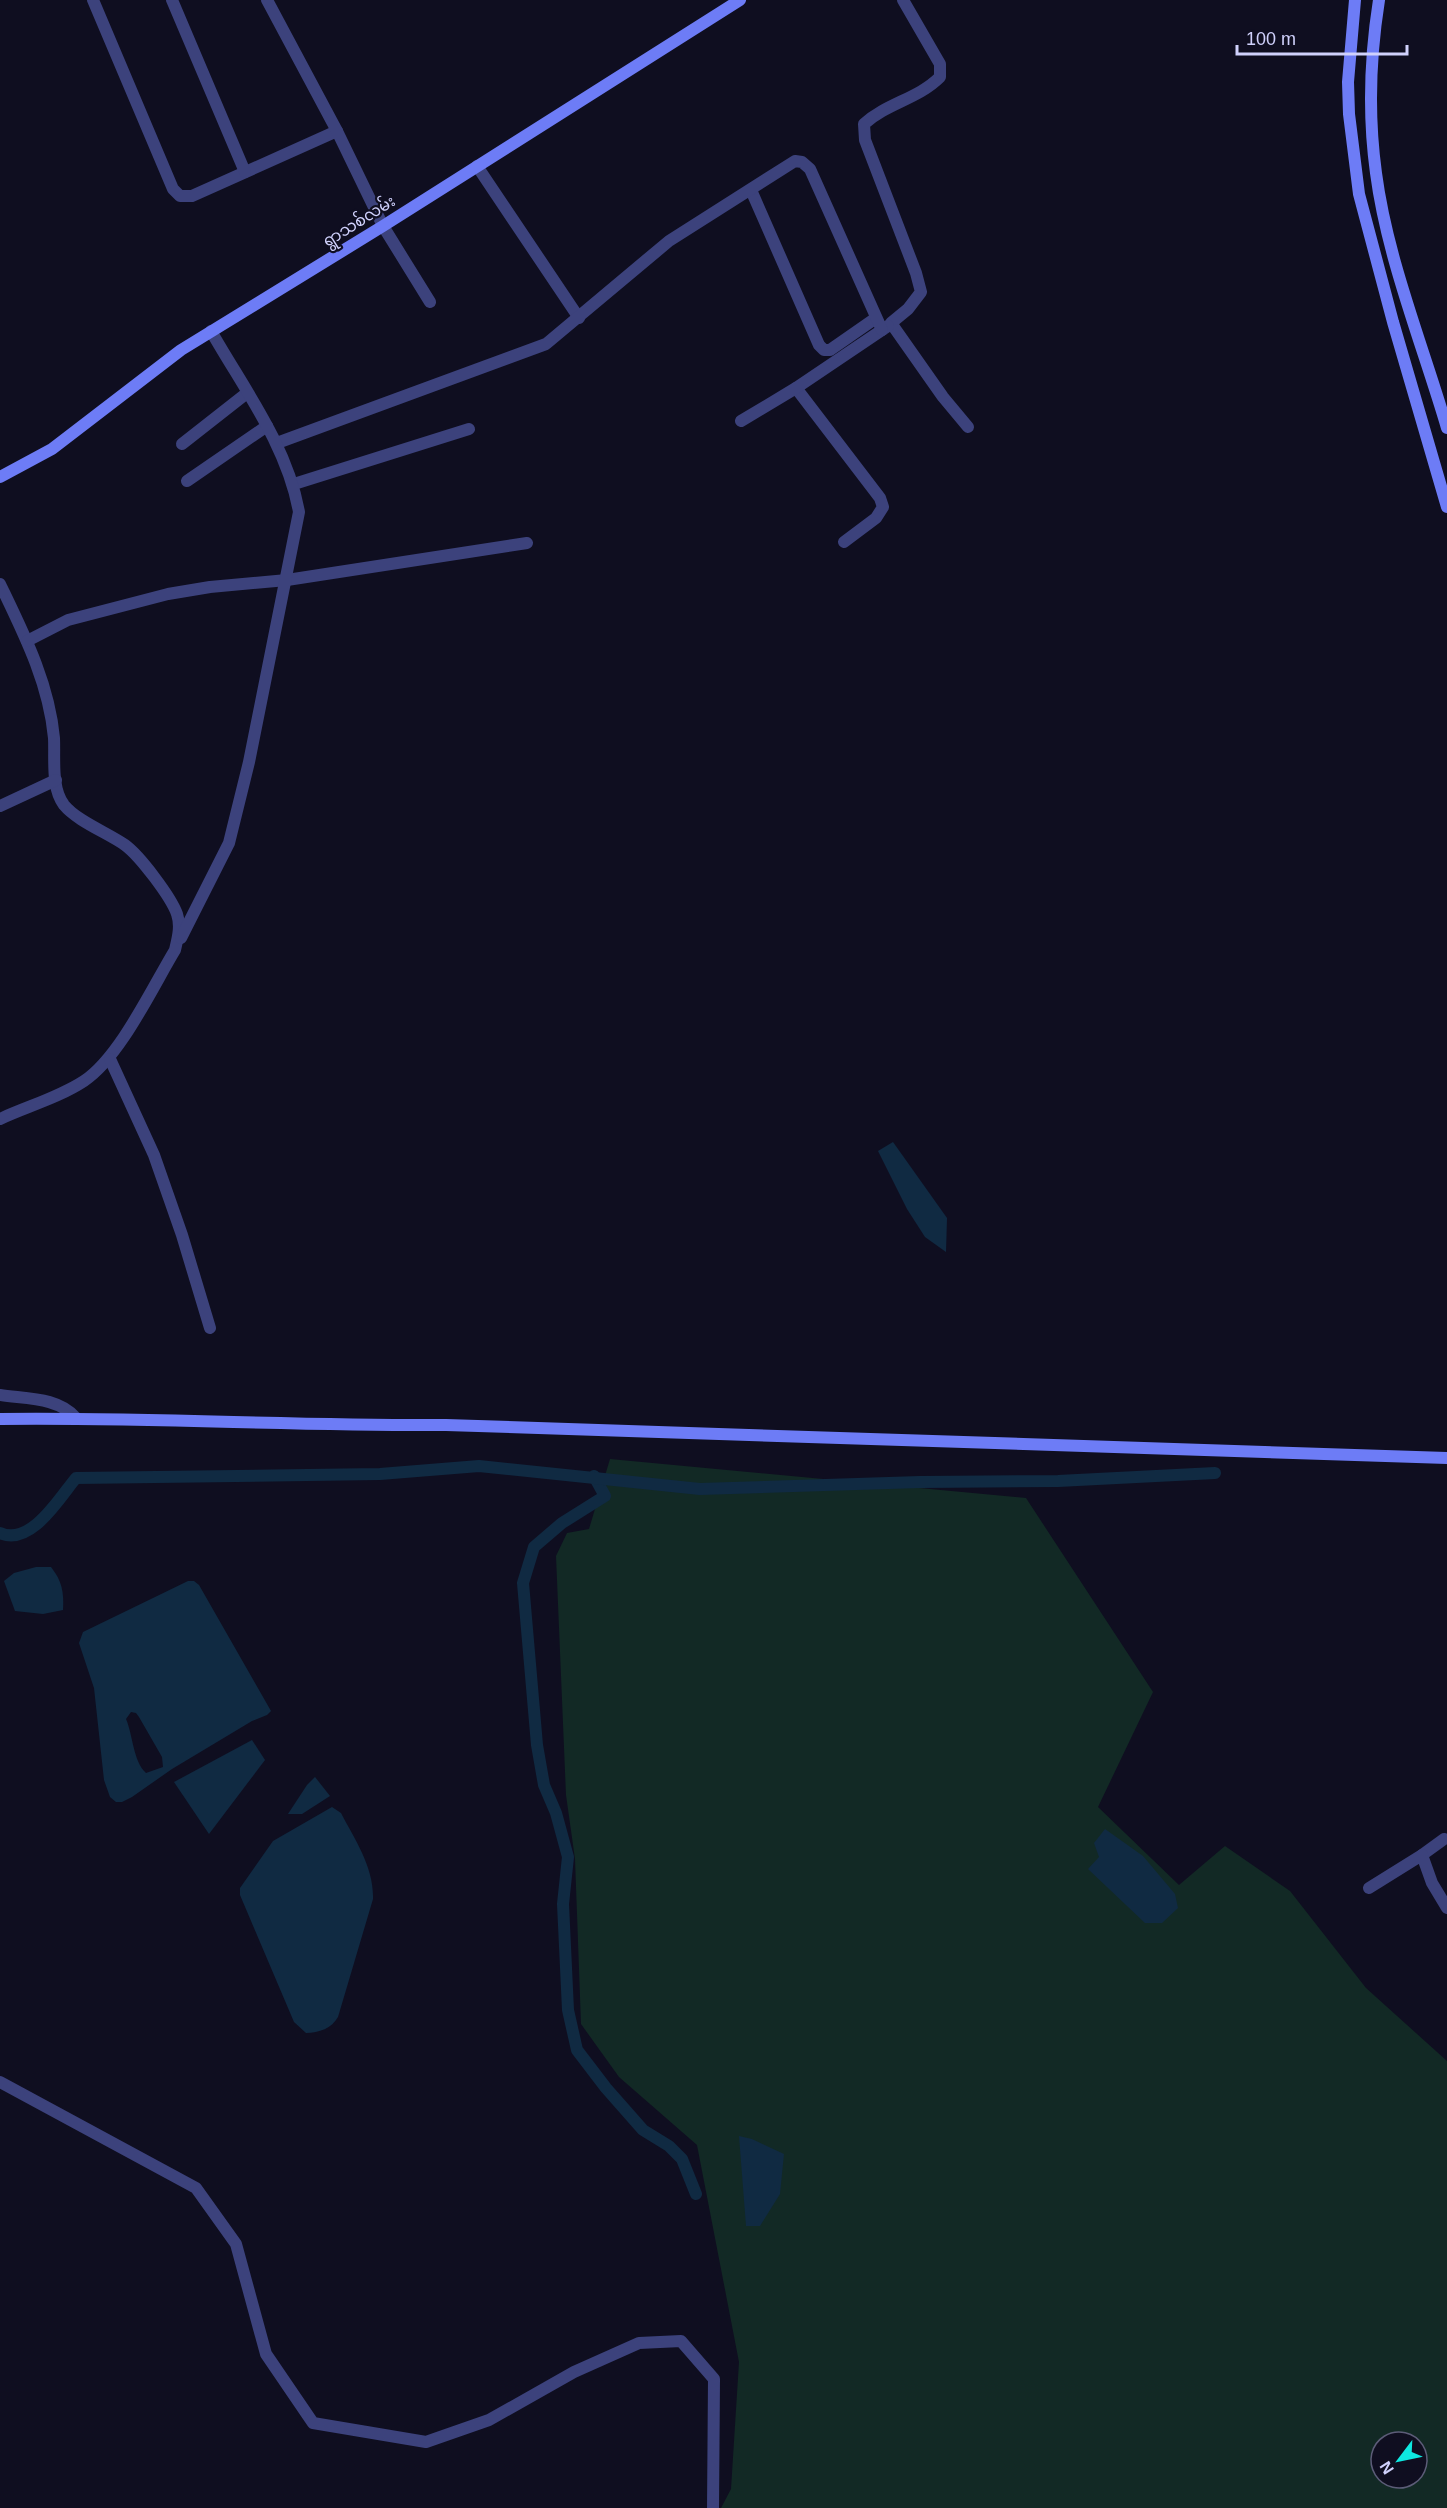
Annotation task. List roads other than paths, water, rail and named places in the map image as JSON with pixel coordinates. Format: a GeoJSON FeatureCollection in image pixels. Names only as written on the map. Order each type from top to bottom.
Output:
{"type":"FeatureCollection","features":[{"type":"Feature","properties":{"kind":"main road","name":"ရွာသစ်လမ်း"},"geometry":{"type":"LineString","coordinates":[[0,477],[52,449],[181,350],[383,226],[740,0]]}},
{"type":"Feature","properties":{"kind":"main road"},"geometry":{"type":"LineString","coordinates":[[1355,0],[1348,82],[1349,114],[1359,194],[1393,322],[1447,507]]}},
{"type":"Feature","properties":{"kind":"main road"},"geometry":{"type":"LineString","coordinates":[[1379,0],[1372,46],[1371,117],[1376,174],[1388,234],[1447,428]]}},
{"type":"Feature","properties":{"kind":"main road"},"geometry":{"type":"LineString","coordinates":[[0,1419],[76,1418],[369,1426],[446,1425],[1447,1458]]}},
{"type":"Feature","properties":{"kind":"street"},"geometry":{"type":"LineString","coordinates":[[93,0],[173,189],[180,196],[192,196],[336,131]]}},
{"type":"Feature","properties":{"kind":"street"},"geometry":{"type":"LineString","coordinates":[[172,0],[245,172]]}},
{"type":"Feature","properties":{"kind":"street"},"geometry":{"type":"LineString","coordinates":[[267,0],[383,226],[429,302]]}},
{"type":"Feature","properties":{"kind":"street"},"geometry":{"type":"LineString","coordinates":[[741,421],[796,388],[886,327],[908,309],[921,292],[916,273],[865,140],[864,124],[877,112],[928,89],[940,78],[940,63],[903,0]]}},
{"type":"Feature","properties":{"kind":"street"},"geometry":{"type":"LineString","coordinates":[[277,443],[546,344],[669,241],[795,161],[802,162],[810,169],[876,318],[886,327],[968,427]]}},
{"type":"Feature","properties":{"kind":"street"},"geometry":{"type":"LineString","coordinates":[[477,166],[579,318]]}},
{"type":"Feature","properties":{"kind":"street"},"geometry":{"type":"LineString","coordinates":[[751,190],[819,345],[825,350],[830,350],[876,318]]}},
{"type":"Feature","properties":{"kind":"street"},"geometry":{"type":"LineString","coordinates":[[0,1119],[62,1094],[85,1080],[110,1059],[175,950],[229,843],[249,762],[299,512],[294,484],[277,443],[211,331]]}},
{"type":"Feature","properties":{"kind":"street"},"geometry":{"type":"LineString","coordinates":[[796,388],[880,498],[883,507],[876,518],[844,542]]}},
{"type":"Feature","properties":{"kind":"street"},"geometry":{"type":"LineString","coordinates":[[182,444],[247,393]]}},
{"type":"Feature","properties":{"kind":"street"},"geometry":{"type":"LineString","coordinates":[[188,481],[267,426]]}},
{"type":"Feature","properties":{"kind":"street"},"geometry":{"type":"LineString","coordinates":[[294,484],[469,429]]}},
{"type":"Feature","properties":{"kind":"street"},"geometry":{"type":"LineString","coordinates":[[27,641],[68,620],[100,613],[131,602],[210,587],[287,580],[527,543]]}},
{"type":"Feature","properties":{"kind":"street"},"geometry":{"type":"LineString","coordinates":[[0,584],[39,668],[53,736],[56,780],[64,805],[127,847],[164,892],[177,913],[180,930],[175,950]]}},
{"type":"Feature","properties":{"kind":"street"},"geometry":{"type":"LineString","coordinates":[[0,806],[56,780]]}},
{"type":"Feature","properties":{"kind":"street"},"geometry":{"type":"LineString","coordinates":[[110,1059],[154,1155],[182,1234],[210,1328]]}},
{"type":"Feature","properties":{"kind":"street"},"geometry":{"type":"LineString","coordinates":[[0,1395],[59,1403],[69,1409],[76,1418]]}},
{"type":"Feature","properties":{"kind":"street"},"geometry":{"type":"LineString","coordinates":[[1369,1888],[1444,1839]]}},
{"type":"Feature","properties":{"kind":"street"},"geometry":{"type":"LineString","coordinates":[[1422,1855],[1432,1883],[1447,1908]]}},
{"type":"Feature","properties":{"kind":"street"},"geometry":{"type":"LineString","coordinates":[[0,2082],[196,2188],[236,2244],[266,2354],[314,2423],[426,2442],[489,2421],[574,2373],[639,2343],[681,2342],[714,2379],[713,2508]]}},
{"type":"Feature","properties":{"kind":"water"},"geometry":{"type":"Polygon","coordinates":[[[893,1142],[947,1218],[946,1252],[925,1237],[907,1209],[878,1151],[893,1142]]]}},
{"type":"Feature","properties":{"kind":"water"},"geometry":{"type":"Polygon","coordinates":[[[36,1567],[51,1567],[55,1572],[62,1587],[63,1610],[43,1614],[15,1611],[4,1581],[14,1573],[36,1567]]]}},
{"type":"Feature","properties":{"kind":"water"},"geometry":{"type":"Polygon","coordinates":[[[188,1581],[194,1581],[199,1585],[271,1711],[172,1769],[132,1797],[116,1802],[110,1797],[104,1780],[94,1688],[79,1643],[83,1632],[188,1581]],[[131,1712],[126,1719],[138,1762],[146,1773],[163,1767],[162,1757],[136,1713],[131,1712]]]}},
{"type":"Feature","properties":{"kind":"water"},"geometry":{"type":"Polygon","coordinates":[[[252,1740],[265,1760],[209,1834],[174,1782],[252,1740]]]}},
{"type":"Feature","properties":{"kind":"water"},"geometry":{"type":"Polygon","coordinates":[[[315,1777],[330,1796],[302,1814],[288,1814],[307,1785],[315,1777]]]}},
{"type":"Feature","properties":{"kind":"water"},"geometry":{"type":"Polygon","coordinates":[[[332,1807],[341,1813],[363,1854],[370,1876],[373,1899],[338,2017],[325,2029],[306,2033],[294,2022],[240,1895],[240,1888],[273,1841],[332,1807]]]}},
{"type":"Feature","properties":{"kind":"water"},"geometry":{"type":"Polygon","coordinates":[[[1105,1829],[1143,1856],[1175,1894],[1178,1908],[1162,1923],[1145,1923],[1088,1869],[1099,1857],[1094,1843],[1105,1829]]]}},
{"type":"Feature","properties":{"kind":"water"},"geometry":{"type":"Polygon","coordinates":[[[739,2136],[752,2139],[784,2154],[780,2194],[760,2226],[746,2226],[739,2136]]]}},
{"type":"Feature","properties":{"kind":"waterway"},"geometry":{"type":"LineString","coordinates":[[0,1533],[12,1535],[23,1533],[33,1527],[44,1518],[76,1478],[380,1474],[479,1466],[700,1489],[920,1482],[1058,1481],[1215,1473]]}},
{"type":"Feature","properties":{"kind":"waterway"},"geometry":{"type":"LineString","coordinates":[[594,1476],[605,1496],[562,1523],[534,1547],[523,1583],[537,1745],[544,1785],[556,1813],[568,1857],[563,1904],[568,2010],[577,2050],[606,2088],[643,2130],[669,2146],[682,2159],[696,2194]]}}]}
